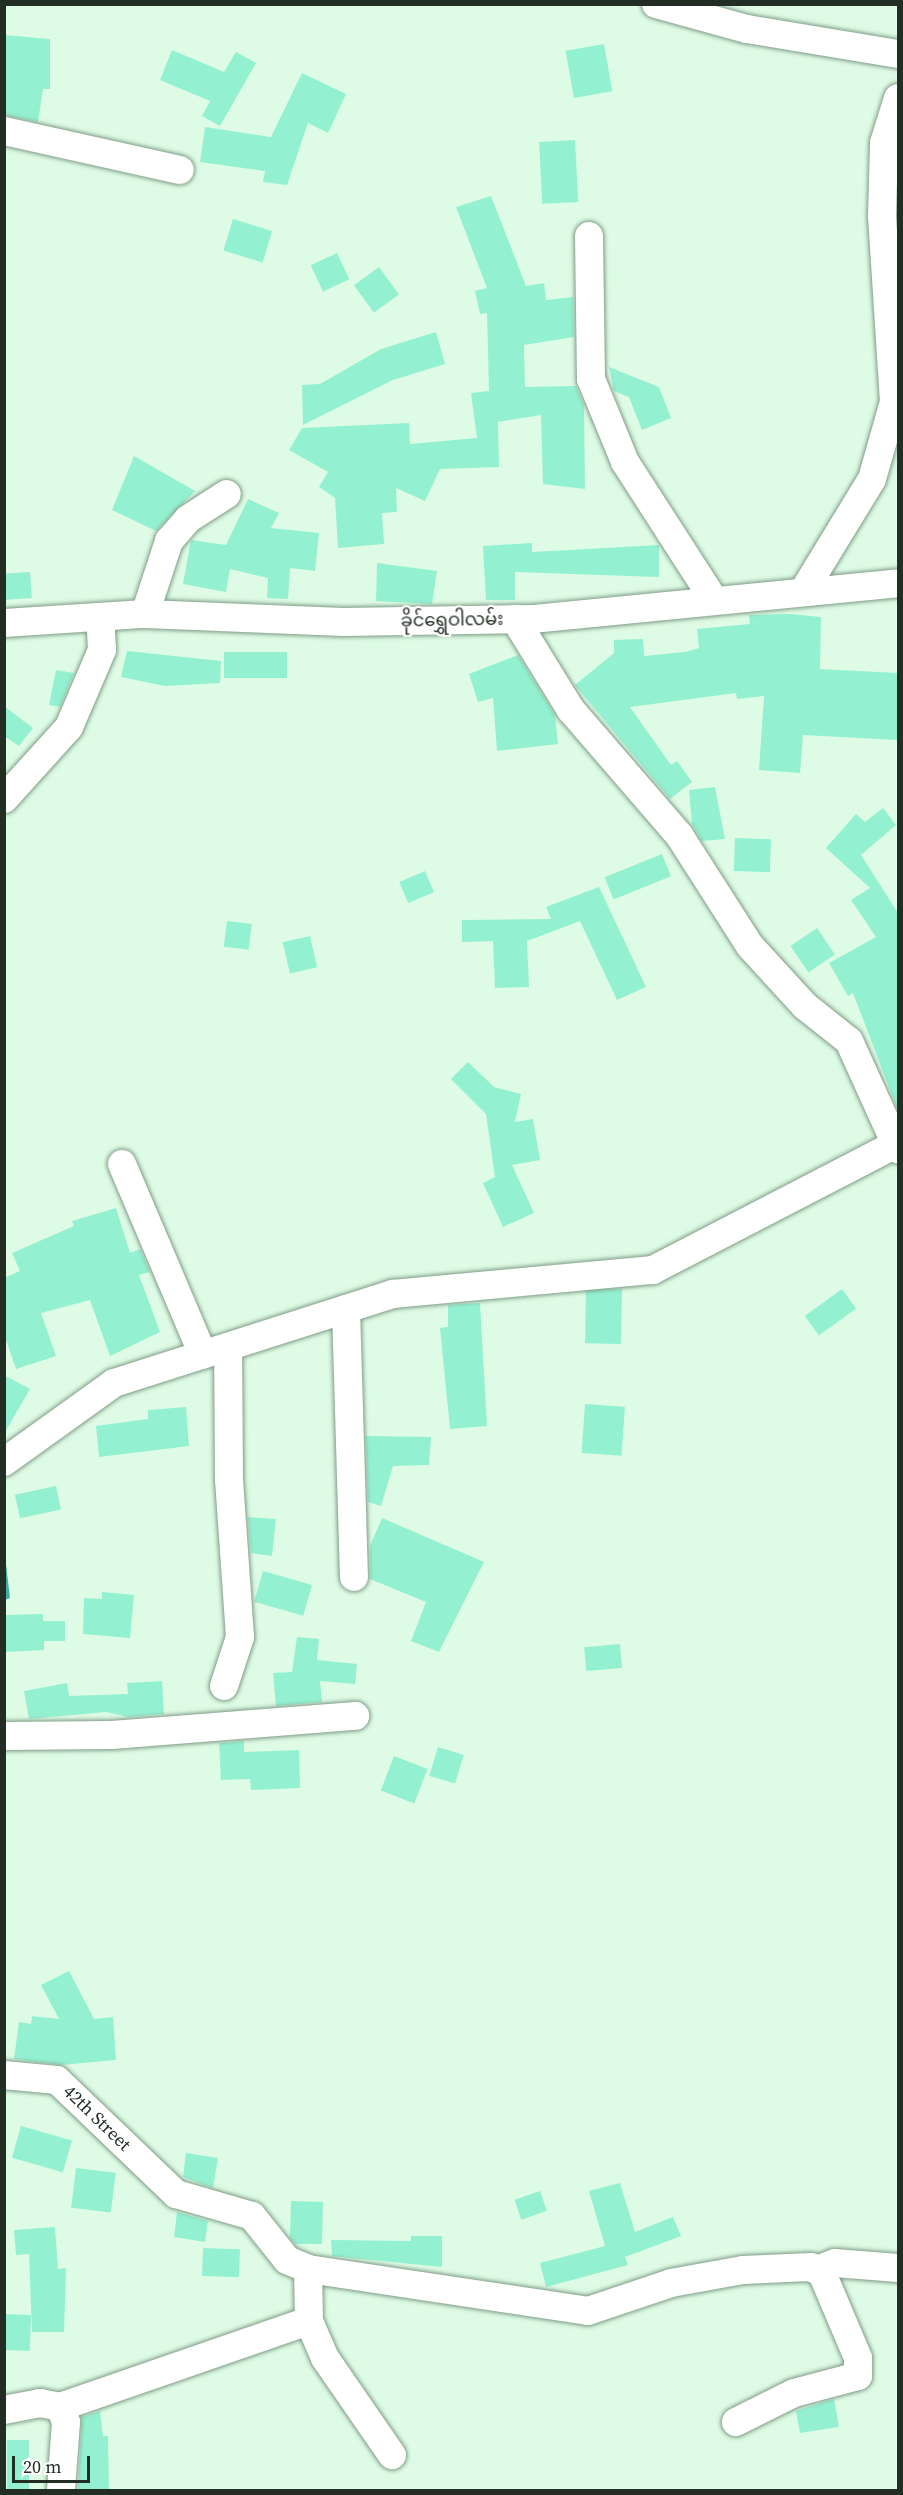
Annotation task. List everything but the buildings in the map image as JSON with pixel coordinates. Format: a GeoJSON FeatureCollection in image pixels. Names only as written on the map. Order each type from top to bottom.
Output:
{"type":"FeatureCollection","features":[{"type":"Feature","properties":{"kind":"street"},"geometry":{"type":"LineString","coordinates":[[656,4],[747,29],[898,54]]}},
{"type":"Feature","properties":{"kind":"street"},"geometry":{"type":"LineString","coordinates":[[803,592],[872,479],[894,402],[890,218],[884,143],[898,98]]}},
{"type":"Feature","properties":{"kind":"street"},"geometry":{"type":"LineString","coordinates":[[4,131],[180,170]]}},
{"type":"Feature","properties":{"kind":"street"},"geometry":{"type":"LineString","coordinates":[[589,236],[591,379],[625,462],[712,597]]}},
{"type":"Feature","properties":{"kind":"street"},"geometry":{"type":"LineString","coordinates":[[145,614],[169,541],[188,519],[227,494]]}},
{"type":"Feature","properties":{"kind":"street","name":"ခိုင်ရွှေဝါလမ်း"},"geometry":{"type":"LineString","coordinates":[[4,623],[145,614],[344,622],[515,619],[712,597],[803,592],[898,583]]}},
{"type":"Feature","properties":{"kind":"street"},"geometry":{"type":"LineString","coordinates":[[4,799],[69,727],[102,650],[100,616]]}},
{"type":"Feature","properties":{"kind":"street"},"geometry":{"type":"LineString","coordinates":[[4,1462],[114,1383],[393,1294],[652,1270],[896,1147],[849,1041],[805,1006],[750,946],[679,836],[571,710],[515,619]]}},
{"type":"Feature","properties":{"kind":"street"},"geometry":{"type":"LineString","coordinates":[[122,1164],[215,1351],[229,1479],[240,1637],[224,1686]]}},
{"type":"Feature","properties":{"kind":"street"},"geometry":{"type":"LineString","coordinates":[[346,1310],[354,1577]]}},
{"type":"Feature","properties":{"kind":"street"},"geometry":{"type":"LineString","coordinates":[[4,1736],[112,1735],[356,1716]]}},
{"type":"Feature","properties":{"kind":"street","name":"42th Street"},"geometry":{"type":"LineString","coordinates":[[4,2075],[39,2074],[64,2085],[176,2194],[252,2216],[287,2260],[308,2269]]}},
{"type":"Feature","properties":{"kind":"street"},"geometry":{"type":"LineString","coordinates":[[392,2455],[356,2410],[309,2321],[308,2269],[588,2311],[671,2283],[742,2270],[796,2264],[817,2270],[835,2263],[898,2268]]}},
{"type":"Feature","properties":{"kind":"street"},"geometry":{"type":"LineString","coordinates":[[736,2422],[794,2392],[858,2376],[858,2358],[817,2270]]}},
{"type":"Feature","properties":{"kind":"street"},"geometry":{"type":"LineString","coordinates":[[4,2410],[40,2403],[60,2407],[309,2321]]}},
{"type":"Feature","properties":{"kind":"street"},"geometry":{"type":"LineString","coordinates":[[60,2407],[66,2422],[61,2490]]}},
{"type":"Feature","properties":{"kind":"water"},"geometry":{"type":"Polygon","coordinates":[[[5,1556],[10,1598],[5,1600],[5,1556]]]}}]}
